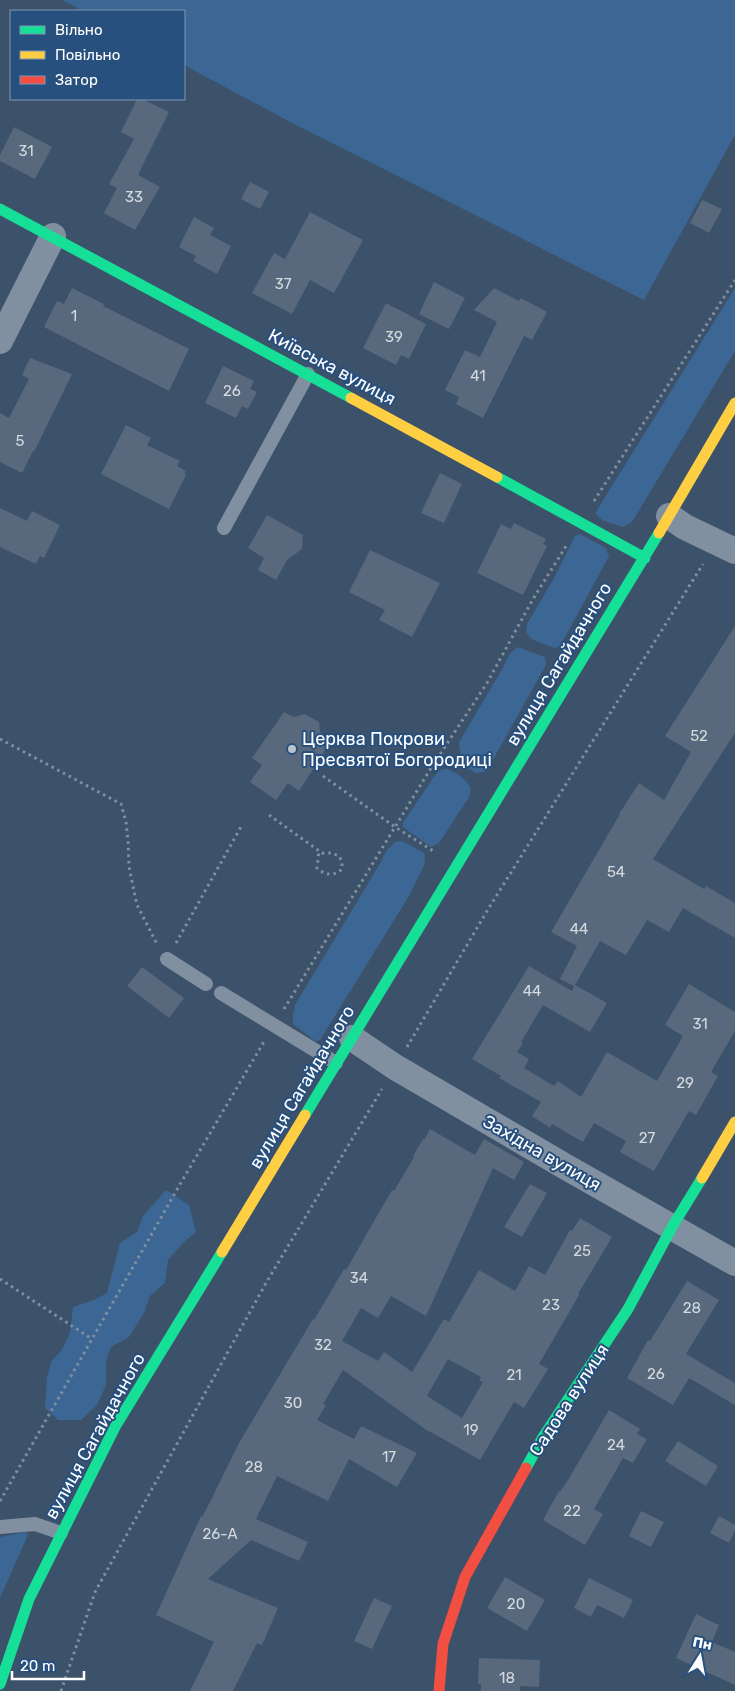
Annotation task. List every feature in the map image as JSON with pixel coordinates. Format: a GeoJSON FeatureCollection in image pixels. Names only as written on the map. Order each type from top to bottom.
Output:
{"type":"FeatureCollection","features":[{"type":"Feature","properties":{"kind":"main road","name":"Київська вулиця"},"geometry":{"type":"LineString","coordinates":[[0,209],[54,236],[645,558]]}},
{"type":"Feature","properties":{"kind":"main road","name":"вулиця Сагайдачного"},"geometry":{"type":"LineString","coordinates":[[0,1682],[29,1598],[115,1427],[645,558],[735,403]]}},
{"type":"Feature","properties":{"kind":"main road","name":"Садова вулиця"},"geometry":{"type":"LineString","coordinates":[[439,1691],[443,1644],[465,1577],[543,1437],[628,1310],[672,1227],[735,1122]]}},
{"type":"Feature","properties":{"kind":"street"},"geometry":{"type":"LineString","coordinates":[[0,341],[54,236]]}},
{"type":"Feature","properties":{"kind":"street"},"geometry":{"type":"LineString","coordinates":[[667,520],[726,547]]}},
{"type":"Feature","properties":{"kind":"street","name":"Західна вулиця"},"geometry":{"type":"LineString","coordinates":[[352,1038],[395,1067],[735,1263]]}},
{"type":"Feature","properties":{"kind":"lane"},"geometry":{"type":"LineString","coordinates":[[224,528],[308,374]]}},
{"type":"Feature","properties":{"kind":"lane"},"geometry":{"type":"LineString","coordinates":[[167,959],[206,984]]}},
{"type":"Feature","properties":{"kind":"lane"},"geometry":{"type":"LineString","coordinates":[[221,993],[336,1063]]}},
{"type":"Feature","properties":{"kind":"lane"},"geometry":{"type":"LineString","coordinates":[[0,1527],[35,1524],[61,1533]]}},
{"type":"Feature","properties":{"kind":"path"},"geometry":{"type":"LineString","coordinates":[[581,522],[735,280]]}},
{"type":"Feature","properties":{"kind":"path"},"geometry":{"type":"LineString","coordinates":[[61,1691],[95,1592],[266,1283],[487,911],[590,744],[696,578],[726,547]]}},
{"type":"Feature","properties":{"kind":"path"},"geometry":{"type":"LineString","coordinates":[[0,739],[121,804],[126,822],[129,867],[137,905],[167,959],[242,825]]}},
{"type":"Feature","properties":{"kind":"path"},"geometry":{"type":"LineString","coordinates":[[323,776],[395,827],[457,865]]}},
{"type":"Feature","properties":{"kind":"path"},"geometry":{"type":"LineString","coordinates":[[269,815],[322,853],[332,853],[339,856],[342,862],[342,869],[338,874],[323,873],[317,868],[319,851]]}},
{"type":"Feature","properties":{"kind":"path"},"geometry":{"type":"LineString","coordinates":[[0,1279],[92,1339]]}},
{"type":"Feature","properties":{"kind":"shaded area"},"geometry":{"type":"Polygon","coordinates":[[[62,0],[735,0],[735,135],[644,300],[292,123],[185,66],[185,10],[81,10],[62,0]]]}},
{"type":"Feature","properties":{"kind":"shaded area"},"geometry":{"type":"Polygon","coordinates":[[[735,288],[735,351],[632,522],[623,527],[602,520],[596,514],[597,510],[735,288]]]}},
{"type":"Feature","properties":{"kind":"shaded area"},"geometry":{"type":"Polygon","coordinates":[[[580,534],[606,548],[609,556],[559,647],[554,648],[531,639],[526,632],[527,624],[553,580],[575,536],[580,534]]]}},
{"type":"Feature","properties":{"kind":"shaded area"},"geometry":{"type":"Polygon","coordinates":[[[517,647],[545,657],[546,665],[490,765],[484,772],[476,773],[467,768],[461,758],[459,742],[509,655],[517,647]]]}},
{"type":"Feature","properties":{"kind":"shaded area"},"geometry":{"type":"Polygon","coordinates":[[[447,769],[455,772],[467,782],[471,789],[469,797],[439,843],[431,847],[403,827],[403,823],[435,775],[440,770],[447,769]]]}},
{"type":"Feature","properties":{"kind":"shaded area"},"geometry":{"type":"Polygon","coordinates":[[[402,841],[424,853],[425,863],[409,896],[320,1040],[315,1041],[293,1024],[295,1005],[386,851],[395,842],[402,841]]]}},
{"type":"Feature","properties":{"kind":"shaded area"},"geometry":{"type":"Polygon","coordinates":[[[166,1190],[189,1205],[196,1232],[168,1260],[165,1283],[150,1296],[144,1313],[129,1337],[111,1347],[106,1361],[106,1385],[97,1405],[81,1420],[58,1420],[45,1408],[47,1378],[51,1362],[61,1351],[70,1333],[73,1307],[94,1300],[107,1293],[120,1243],[137,1232],[143,1216],[166,1190]]]}},
{"type":"Feature","properties":{"kind":"shaded area"},"geometry":{"type":"Polygon","coordinates":[[[26,1532],[28,1535],[0,1598],[0,1537],[26,1532]]]}},
{"type":"Feature","properties":{"kind":"building"},"geometry":{"type":"Polygon","coordinates":[[[137,100],[144,100],[169,112],[138,175],[160,187],[135,230],[104,213],[117,188],[109,184],[134,139],[121,132],[137,100]]]}},
{"type":"Feature","properties":{"kind":"building"},"geometry":{"type":"Polygon","coordinates":[[[14,127],[52,147],[35,179],[0,161],[0,155],[14,127]]]}},
{"type":"Feature","properties":{"kind":"building"},"geometry":{"type":"Polygon","coordinates":[[[250,182],[269,192],[260,209],[241,199],[250,182]]]}},
{"type":"Feature","properties":{"kind":"building"},"geometry":{"type":"Polygon","coordinates":[[[702,200],[722,209],[709,233],[690,223],[702,200]]]}},
{"type":"Feature","properties":{"kind":"building"},"geometry":{"type":"Polygon","coordinates":[[[310,212],[363,240],[334,293],[310,280],[292,314],[252,293],[274,253],[285,259],[310,212]]]}},
{"type":"Feature","properties":{"kind":"building"},"geometry":{"type":"Polygon","coordinates":[[[194,217],[214,228],[210,235],[231,246],[217,274],[193,261],[196,256],[179,247],[194,217]]]}},
{"type":"Feature","properties":{"kind":"building"},"geometry":{"type":"Polygon","coordinates":[[[434,282],[465,298],[449,329],[419,314],[434,282]]]}},
{"type":"Feature","properties":{"kind":"building"},"geometry":{"type":"Polygon","coordinates":[[[72,288],[104,304],[103,306],[189,349],[169,391],[44,327],[57,301],[64,304],[72,288]]]}},
{"type":"Feature","properties":{"kind":"building"},"geometry":{"type":"Polygon","coordinates":[[[494,288],[519,301],[521,298],[547,312],[532,340],[524,336],[483,418],[456,404],[459,397],[445,390],[465,350],[480,357],[497,322],[474,310],[494,288]]]}},
{"type":"Feature","properties":{"kind":"building"},"geometry":{"type":"Polygon","coordinates":[[[386,303],[426,324],[409,359],[401,355],[396,365],[363,348],[386,303]]]}},
{"type":"Feature","properties":{"kind":"building"},"geometry":{"type":"Polygon","coordinates":[[[30,358],[72,374],[22,473],[0,462],[0,413],[9,418],[29,379],[22,375],[30,358]]]}},
{"type":"Feature","properties":{"kind":"building"},"geometry":{"type":"Polygon","coordinates":[[[223,366],[254,381],[250,389],[257,392],[248,409],[242,406],[236,418],[205,403],[223,366]]]}},
{"type":"Feature","properties":{"kind":"building"},"geometry":{"type":"Polygon","coordinates":[[[126,425],[151,438],[147,445],[180,461],[177,466],[186,471],[184,474],[186,475],[169,509],[101,474],[126,425]]]}},
{"type":"Feature","properties":{"kind":"building"},"geometry":{"type":"Polygon","coordinates":[[[440,473],[462,484],[444,523],[421,513],[440,473]]]}},
{"type":"Feature","properties":{"kind":"building"},"geometry":{"type":"Polygon","coordinates":[[[0,508],[27,521],[32,511],[60,525],[44,558],[40,556],[36,564],[0,547],[0,508]]]}},
{"type":"Feature","properties":{"kind":"building"},"geometry":{"type":"Polygon","coordinates":[[[267,515],[303,535],[302,549],[287,560],[276,580],[258,570],[264,558],[248,548],[267,515]]]}},
{"type":"Feature","properties":{"kind":"building"},"geometry":{"type":"Polygon","coordinates":[[[514,523],[546,539],[543,544],[547,546],[523,595],[477,573],[501,524],[511,529],[514,523]]]}},
{"type":"Feature","properties":{"kind":"building"},"geometry":{"type":"Polygon","coordinates":[[[370,550],[440,583],[412,637],[379,620],[385,610],[349,592],[370,550]]]}},
{"type":"Feature","properties":{"kind":"building"},"geometry":{"type":"Polygon","coordinates":[[[735,626],[735,733],[653,859],[704,889],[706,886],[735,903],[735,938],[683,908],[669,932],[647,920],[626,955],[600,941],[575,985],[607,1003],[590,1032],[543,1005],[517,1052],[529,1059],[524,1068],[554,1086],[558,1081],[581,1097],[607,1052],[657,1081],[683,1036],[665,1025],[689,984],[735,1012],[735,1031],[711,1072],[718,1076],[696,1115],[689,1111],[654,1171],[620,1152],[626,1141],[594,1123],[583,1142],[552,1124],[550,1128],[532,1116],[541,1102],[499,1078],[501,1076],[472,1059],[529,966],[572,991],[574,986],[560,979],[577,946],[551,932],[639,783],[664,800],[691,752],[665,736],[735,626]]]}},
{"type":"Feature","properties":{"kind":"building","name":"Церква Покрови Пресвятої Богородиці"},"geometry":{"type":"Polygon","coordinates":[[[284,712],[294,717],[305,714],[319,722],[320,732],[332,740],[299,791],[288,783],[276,800],[250,782],[262,765],[252,758],[284,712]]]}},
{"type":"Feature","properties":{"kind":"building"},"geometry":{"type":"Polygon","coordinates":[[[142,967],[184,998],[169,1018],[127,986],[142,967]]]}},
{"type":"Feature","properties":{"kind":"building"},"geometry":{"type":"Polygon","coordinates":[[[430,1129],[475,1155],[484,1139],[524,1162],[514,1180],[493,1168],[426,1316],[391,1296],[378,1318],[361,1308],[342,1341],[378,1361],[384,1352],[412,1372],[444,1319],[449,1322],[479,1270],[515,1291],[529,1266],[545,1275],[570,1230],[572,1231],[580,1218],[612,1237],[539,1364],[548,1369],[524,1408],[514,1402],[480,1460],[429,1432],[343,1370],[323,1404],[326,1405],[317,1420],[354,1439],[361,1426],[417,1453],[397,1487],[349,1459],[328,1501],[277,1476],[256,1519],[308,1542],[299,1561],[251,1540],[208,1579],[278,1608],[262,1645],[257,1643],[233,1691],[190,1691],[214,1642],[156,1615],[201,1516],[209,1504],[239,1443],[430,1129]],[[448,1359],[427,1396],[462,1418],[483,1382],[479,1380],[481,1377],[448,1359]]]}},
{"type":"Feature","properties":{"kind":"building"},"geometry":{"type":"Polygon","coordinates":[[[530,1184],[547,1193],[522,1237],[504,1227],[530,1184]]]}},
{"type":"Feature","properties":{"kind":"building"},"geometry":{"type":"Polygon","coordinates":[[[687,1281],[719,1300],[686,1354],[735,1383],[735,1405],[689,1378],[673,1405],[627,1378],[648,1340],[650,1341],[687,1281]]]}},
{"type":"Feature","properties":{"kind":"building"},"geometry":{"type":"Polygon","coordinates":[[[609,1410],[640,1429],[637,1434],[647,1439],[633,1463],[623,1458],[594,1509],[603,1514],[585,1545],[543,1520],[609,1410]]]}},
{"type":"Feature","properties":{"kind":"building"},"geometry":{"type":"Polygon","coordinates":[[[678,1441],[718,1466],[706,1486],[665,1461],[678,1441]]]}},
{"type":"Feature","properties":{"kind":"building"},"geometry":{"type":"Polygon","coordinates":[[[641,1511],[664,1522],[651,1547],[629,1536],[641,1511]]]}},
{"type":"Feature","properties":{"kind":"building"},"geometry":{"type":"Polygon","coordinates":[[[719,1516],[735,1525],[735,1531],[729,1543],[710,1533],[719,1516]]]}},
{"type":"Feature","properties":{"kind":"building"},"geometry":{"type":"Polygon","coordinates":[[[505,1577],[545,1600],[527,1631],[487,1608],[505,1577]]]}},
{"type":"Feature","properties":{"kind":"building"},"geometry":{"type":"Polygon","coordinates":[[[589,1578],[633,1600],[624,1618],[597,1605],[591,1617],[574,1608],[589,1578]]]}},
{"type":"Feature","properties":{"kind":"building"},"geometry":{"type":"Polygon","coordinates":[[[374,1598],[392,1606],[372,1649],[354,1641],[374,1598]]]}},
{"type":"Feature","properties":{"kind":"building"},"geometry":{"type":"Polygon","coordinates":[[[696,1614],[719,1625],[712,1642],[735,1652],[735,1685],[676,1658],[696,1614]]]}},
{"type":"Feature","properties":{"kind":"building"},"geometry":{"type":"Polygon","coordinates":[[[479,1658],[540,1660],[539,1687],[520,1686],[520,1691],[481,1691],[481,1684],[478,1684],[479,1658]]]}},
{"type":"Feature","properties":{"kind":"traffic: fast"},"geometry":{"type":"LineString","coordinates":[[0,209],[351,398]]}},
{"type":"Feature","properties":{"kind":"traffic: fast"},"geometry":{"type":"LineString","coordinates":[[497,477],[645,558]]}},
{"type":"Feature","properties":{"kind":"traffic: fast"},"geometry":{"type":"LineString","coordinates":[[305,1115],[659,533]]}},
{"type":"Feature","properties":{"kind":"traffic: fast"},"geometry":{"type":"LineString","coordinates":[[526,1468],[543,1437],[628,1309],[672,1227],[702,1178]]}},
{"type":"Feature","properties":{"kind":"traffic: fast"},"geometry":{"type":"LineString","coordinates":[[0,1684],[29,1599],[115,1427],[222,1252]]}},
{"type":"Feature","properties":{"kind":"traffic: slow"},"geometry":{"type":"LineString","coordinates":[[351,398],[497,477]]}},
{"type":"Feature","properties":{"kind":"traffic: slow"},"geometry":{"type":"LineString","coordinates":[[659,533],[735,403]]}},
{"type":"Feature","properties":{"kind":"traffic: slow"},"geometry":{"type":"LineString","coordinates":[[222,1252],[305,1115]]}},
{"type":"Feature","properties":{"kind":"traffic: slow"},"geometry":{"type":"LineString","coordinates":[[702,1178],[735,1122]]}},
{"type":"Feature","properties":{"kind":"traffic: jam"},"geometry":{"type":"LineString","coordinates":[[439,1691],[443,1644],[465,1577],[526,1468]]}},
{"type":"Feature","properties":{"kind":"place","name":"Церква Покрови Пресвятої Богородиці"},"geometry":{"type":"Point","coordinates":[292,749]}}]}
